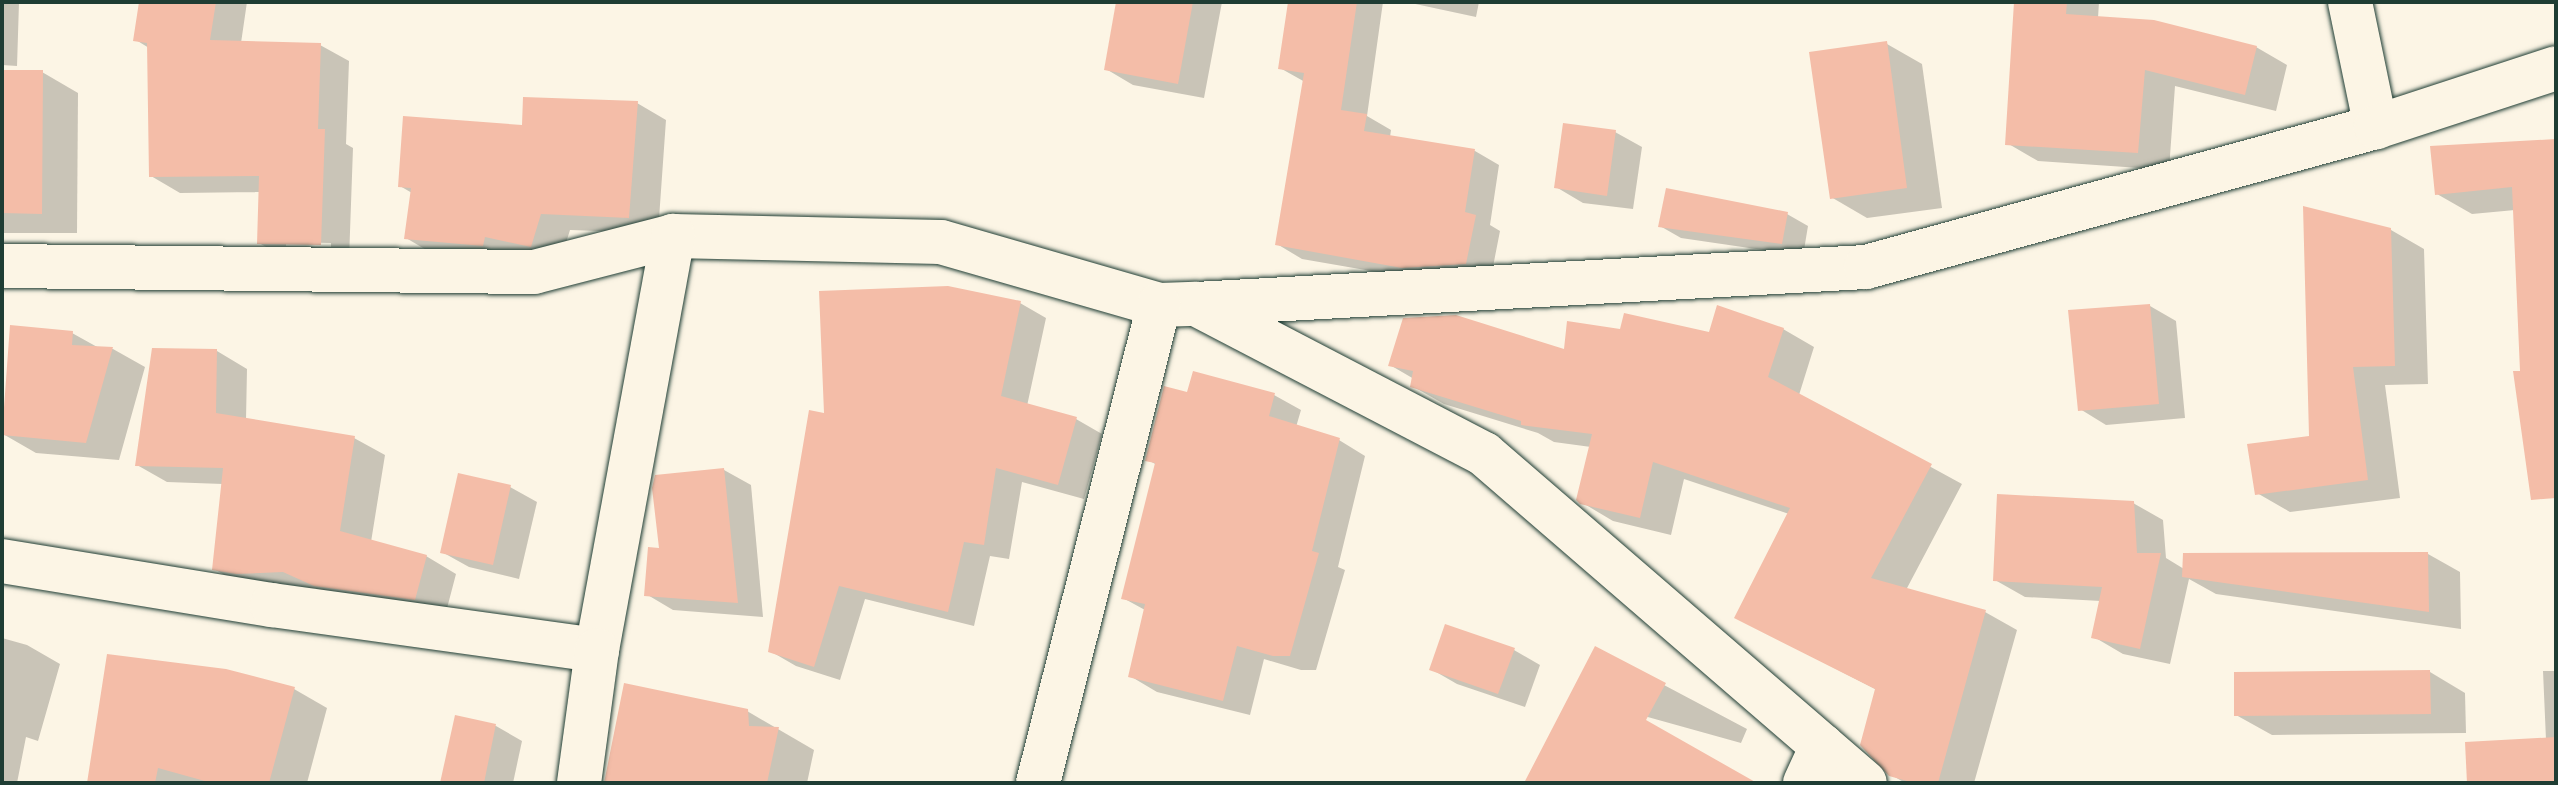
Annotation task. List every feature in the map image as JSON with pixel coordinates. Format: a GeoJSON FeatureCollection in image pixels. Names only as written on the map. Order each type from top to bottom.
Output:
{"type":"FeatureCollection","features":[{"type":"Feature","properties":{"kind":"street"},"geometry":{"type":"LineString","coordinates":[[2350,2],[2376,127]]}},
{"type":"Feature","properties":{"kind":"street"},"geometry":{"type":"LineString","coordinates":[[1177,304],[1866,267],[2376,127],[2556,68]]}},
{"type":"Feature","properties":{"kind":"street"},"geometry":{"type":"LineString","coordinates":[[579,783],[597,650],[673,236]]}},
{"type":"Feature","properties":{"kind":"street"},"geometry":{"type":"LineString","coordinates":[[2,266],[534,272],[673,236],[941,242],[1177,304],[1484,454],[1814,764],[1865,783]]}},
{"type":"Feature","properties":{"kind":"street"},"geometry":{"type":"LineString","coordinates":[[1038,783],[1177,304]]}},
{"type":"Feature","properties":{"kind":"street"},"geometry":{"type":"LineString","coordinates":[[2,561],[272,605],[597,650]]}},
{"type":"Feature","properties":{"kind":"building"},"geometry":{"type":"Polygon","coordinates":[[[139,2],[216,2],[210,40],[321,43],[318,129],[325,129],[321,245],[257,244],[259,176],[149,177],[147,43],[133,41],[139,2]]]}},
{"type":"Feature","properties":{"kind":"building"},"geometry":{"type":"Polygon","coordinates":[[[1116,2],[1193,2],[1178,84],[1104,70],[1116,2]]]}},
{"type":"Feature","properties":{"kind":"building"},"geometry":{"type":"Polygon","coordinates":[[[1288,2],[1357,2],[1341,110],[1367,114],[1364,131],[1475,149],[1465,212],[1476,215],[1466,264],[1402,268],[1275,245],[1304,73],[1278,69],[1288,2]]]}},
{"type":"Feature","properties":{"kind":"building"},"geometry":{"type":"Polygon","coordinates":[[[2014,2],[2067,2],[2066,14],[2154,20],[2257,46],[2245,95],[2145,70],[2138,153],[2005,145],[2014,2]]]}},
{"type":"Feature","properties":{"kind":"building"},"geometry":{"type":"Polygon","coordinates":[[[1887,41],[1907,188],[1830,199],[1809,52],[1887,41]]]}},
{"type":"Feature","properties":{"kind":"building"},"geometry":{"type":"Polygon","coordinates":[[[2,70],[43,70],[42,214],[2,213],[2,70]]]}},
{"type":"Feature","properties":{"kind":"building"},"geometry":{"type":"Polygon","coordinates":[[[523,97],[638,101],[629,218],[541,214],[531,247],[485,237],[483,246],[404,239],[411,188],[398,187],[403,116],[522,125],[523,97]]]}},
{"type":"Feature","properties":{"kind":"building"},"geometry":{"type":"Polygon","coordinates":[[[1563,123],[1616,130],[1607,196],[1554,188],[1563,123]]]}},
{"type":"Feature","properties":{"kind":"building"},"geometry":{"type":"Polygon","coordinates":[[[2556,139],[2556,498],[2531,500],[2513,371],[2520,371],[2512,187],[2435,195],[2430,146],[2556,139]]]}},
{"type":"Feature","properties":{"kind":"building"},"geometry":{"type":"Polygon","coordinates":[[[1666,188],[1788,212],[1782,244],[1658,227],[1666,188]]]}},
{"type":"Feature","properties":{"kind":"building"},"geometry":{"type":"Polygon","coordinates":[[[2303,206],[2391,228],[2395,366],[2353,367],[2368,480],[2255,495],[2247,444],[2309,436],[2303,206]]]}},
{"type":"Feature","properties":{"kind":"building"},"geometry":{"type":"Polygon","coordinates":[[[948,286],[1021,301],[1001,396],[1077,417],[1058,485],[996,468],[984,545],[964,542],[948,612],[839,586],[814,667],[768,652],[809,410],[824,413],[819,291],[948,286]]]}},
{"type":"Feature","properties":{"kind":"building"},"geometry":{"type":"Polygon","coordinates":[[[2150,304],[2159,404],[2078,411],[2068,310],[2150,304]]]}},
{"type":"Feature","properties":{"kind":"building"},"geometry":{"type":"Polygon","coordinates":[[[1717,305],[1784,328],[1768,377],[1932,464],[1871,578],[1986,610],[1938,783],[1914,783],[1889,776],[1860,745],[1875,689],[1734,618],[1790,508],[1653,462],[1640,518],[1580,504],[1576,500],[1592,434],[1521,425],[1521,421],[1410,387],[1413,371],[1388,366],[1403,318],[1456,315],[1564,349],[1567,321],[1620,329],[1624,313],[1709,332],[1717,305]]]}},
{"type":"Feature","properties":{"kind":"building"},"geometry":{"type":"Polygon","coordinates":[[[10,325],[73,331],[72,345],[113,347],[86,443],[2,435],[10,325]]]}},
{"type":"Feature","properties":{"kind":"building"},"geometry":{"type":"Polygon","coordinates":[[[152,348],[217,349],[216,413],[355,436],[340,531],[427,555],[415,600],[314,586],[283,572],[236,574],[212,570],[223,468],[135,466],[152,348]]]}},
{"type":"Feature","properties":{"kind":"building"},"geometry":{"type":"Polygon","coordinates":[[[1193,371],[1275,393],[1269,416],[1340,438],[1312,551],[1319,553],[1290,656],[1273,656],[1237,646],[1223,701],[1128,677],[1145,604],[1121,599],[1155,463],[1145,461],[1164,386],[1187,392],[1193,371]]]}},
{"type":"Feature","properties":{"kind":"building"},"geometry":{"type":"Polygon","coordinates":[[[724,468],[738,603],[644,596],[648,547],[659,548],[652,488],[655,475],[724,468]]]}},
{"type":"Feature","properties":{"kind":"building"},"geometry":{"type":"Polygon","coordinates":[[[458,473],[511,485],[493,565],[440,553],[458,473]]]}},
{"type":"Feature","properties":{"kind":"building"},"geometry":{"type":"Polygon","coordinates":[[[1997,494],[2134,501],[2137,553],[2161,553],[2140,649],[2091,638],[2102,587],[1993,581],[1997,494]]]}},
{"type":"Feature","properties":{"kind":"building"},"geometry":{"type":"Polygon","coordinates":[[[2428,552],[2429,612],[2182,577],[2183,553],[2428,552]]]}},
{"type":"Feature","properties":{"kind":"building"},"geometry":{"type":"Polygon","coordinates":[[[1445,624],[1515,648],[1498,694],[1429,670],[1445,624]]]}},
{"type":"Feature","properties":{"kind":"building"},"geometry":{"type":"Polygon","coordinates":[[[1595,646],[1666,683],[1646,720],[1757,783],[1524,783],[1595,646]]]}},
{"type":"Feature","properties":{"kind":"building"},"geometry":{"type":"Polygon","coordinates":[[[107,654],[226,669],[295,687],[269,783],[212,783],[158,768],[155,783],[87,783],[107,654]]]}},
{"type":"Feature","properties":{"kind":"building"},"geometry":{"type":"Polygon","coordinates":[[[2430,670],[2431,714],[2234,716],[2234,672],[2430,670]]]}},
{"type":"Feature","properties":{"kind":"building"},"geometry":{"type":"Polygon","coordinates":[[[624,683],[748,709],[749,726],[779,727],[767,783],[604,783],[624,683]]]}},
{"type":"Feature","properties":{"kind":"building"},"geometry":{"type":"Polygon","coordinates":[[[455,715],[496,724],[484,783],[440,783],[455,715]]]}},
{"type":"Feature","properties":{"kind":"building"},"geometry":{"type":"Polygon","coordinates":[[[2556,737],[2556,783],[2467,783],[2465,742],[2556,737]]]}}]}
